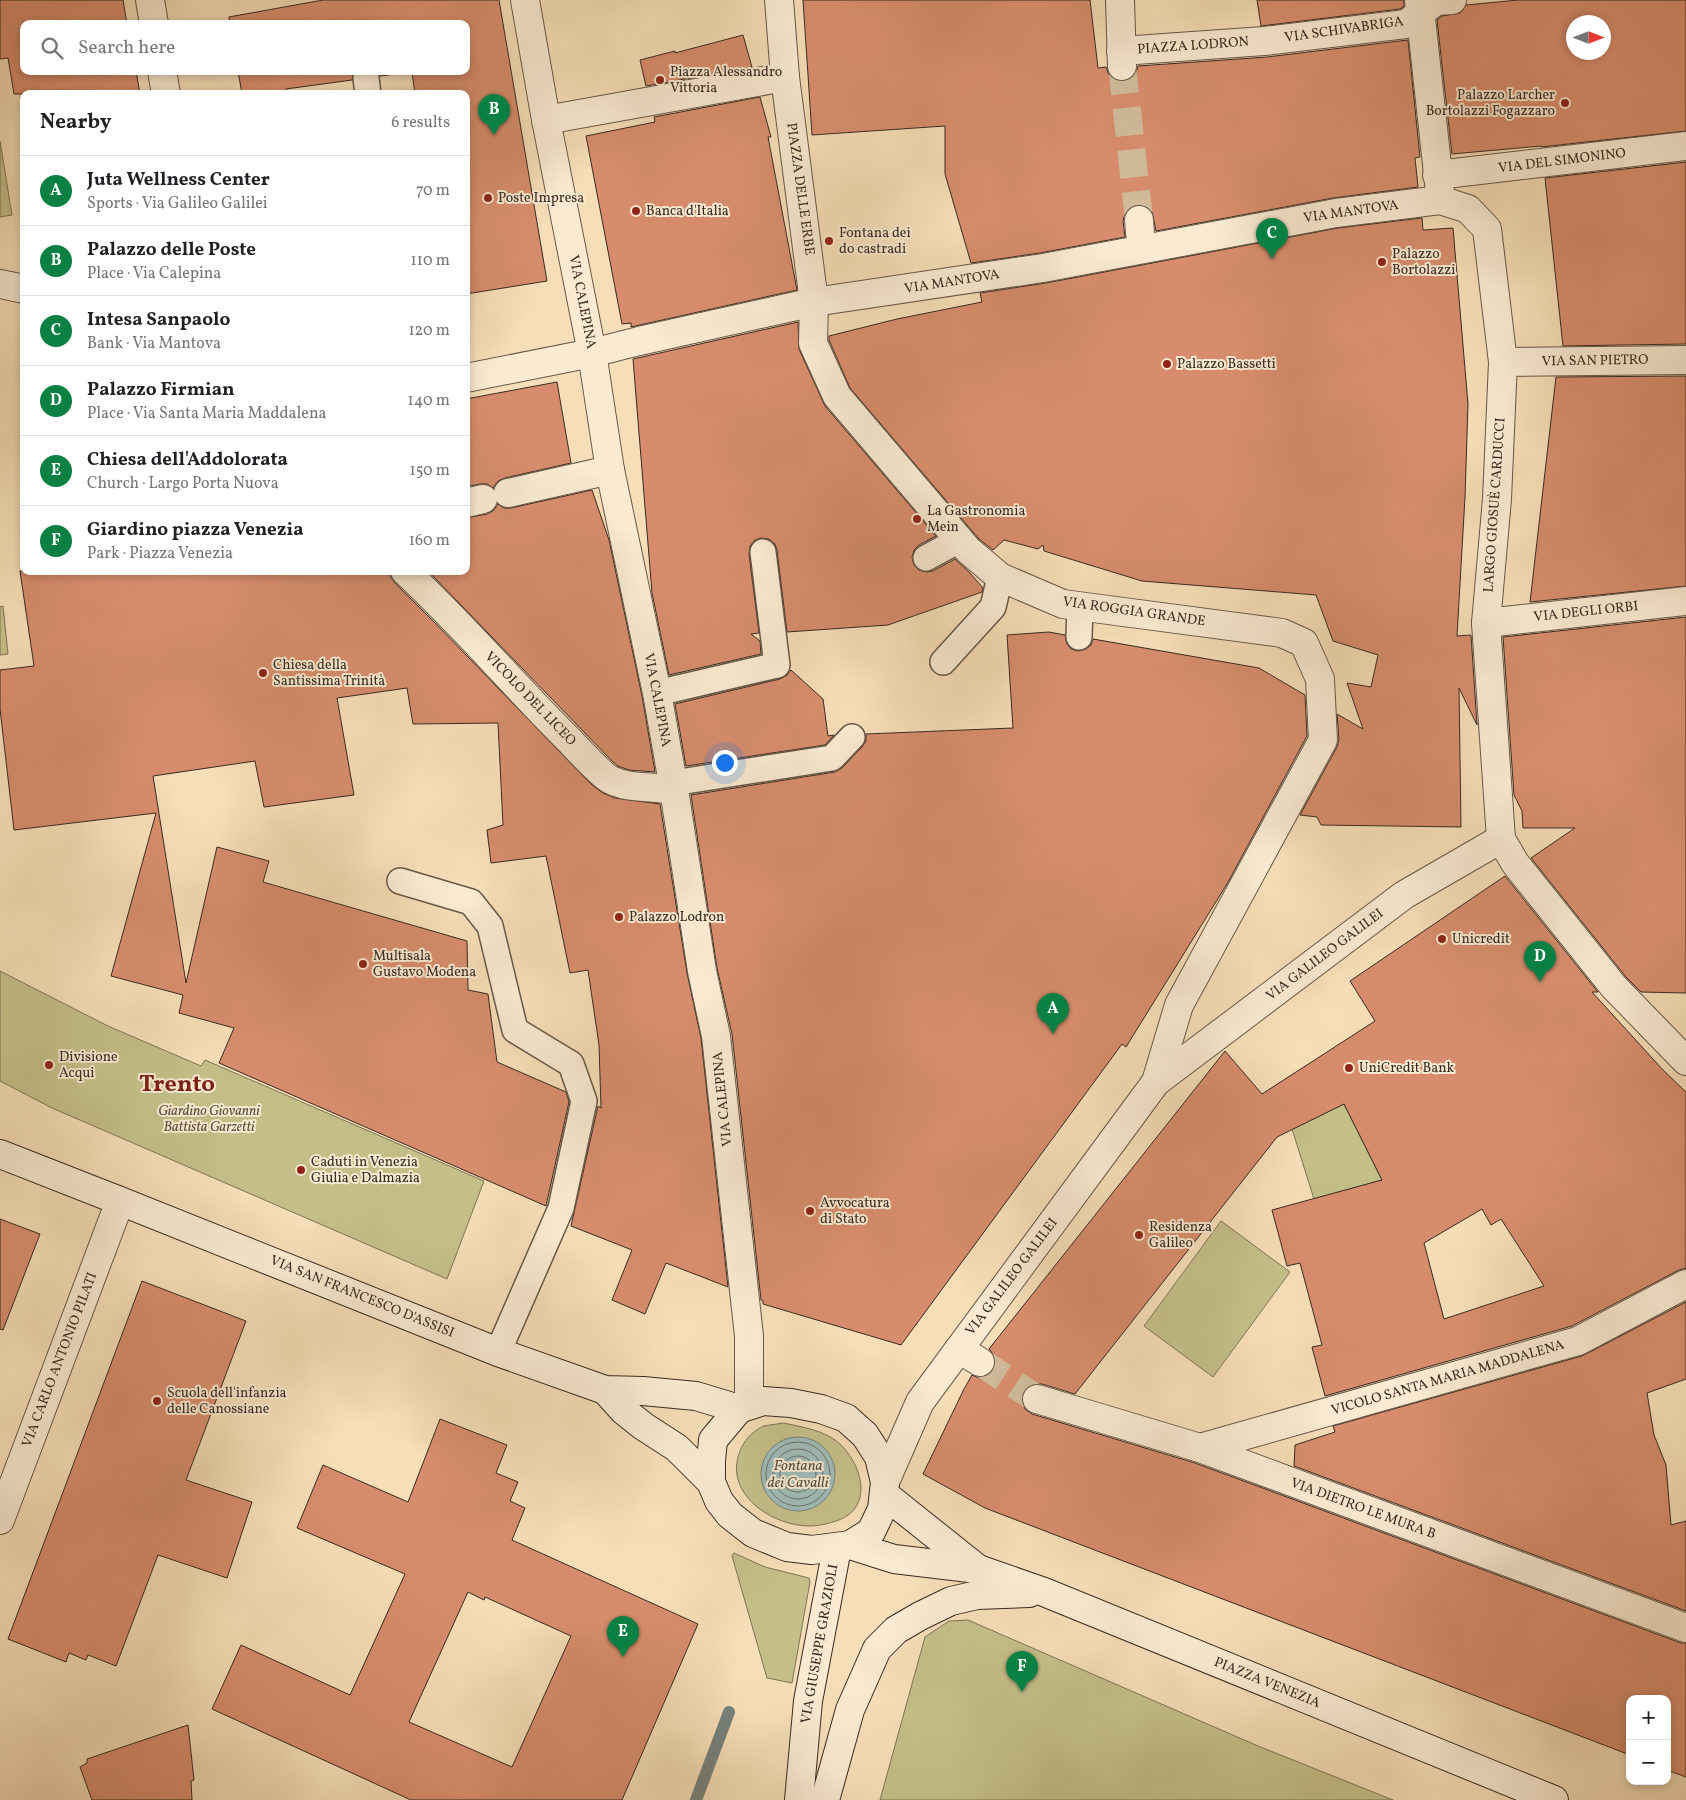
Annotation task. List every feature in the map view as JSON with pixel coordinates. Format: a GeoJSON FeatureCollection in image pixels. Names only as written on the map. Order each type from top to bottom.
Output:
{"type":"FeatureCollection","features":[{"type":"Feature","properties":{"kind":"street"},"geometry":{"type":"LineString","coordinates":[[150,0],[153,20]]}},
{"type":"Feature","properties":{"kind":"street","name":"VIA CALEPINA"},"geometry":{"type":"LineString","coordinates":[[525,0],[546,120],[592,353],[610,470],[657,693],[674,787],[702,971],[716,1036],[749,1336],[744,1407]]}},
{"type":"Feature","properties":{"kind":"street"},"geometry":{"type":"LineString","coordinates":[[546,120],[784,76],[779,0]]}},
{"type":"Feature","properties":{"kind":"street","name":"PIAZZA LODRON"},"geometry":{"type":"LineString","coordinates":[[1120,0],[1121,58],[1264,41]]}},
{"type":"Feature","properties":{"kind":"street","name":"VIA SCHIVABRIGA"},"geometry":{"type":"LineString","coordinates":[[1264,41],[1406,24],[1420,6],[1436,1],[1452,0]]}},
{"type":"Feature","properties":{"kind":"street"},"geometry":{"type":"LineString","coordinates":[[1420,6],[1439,188]]}},
{"type":"Feature","properties":{"kind":"street"},"geometry":{"type":"LineString","coordinates":[[163,75],[165,90]]}},
{"type":"Feature","properties":{"kind":"street","name":"PIAZZA DELLE ERBE"},"geometry":{"type":"LineString","coordinates":[[784,76],[814,302]]}},
{"type":"Feature","properties":{"kind":"street","name":"VIA DEL SIMONINO"},"geometry":{"type":"LineString","coordinates":[[1439,188],[1686,146]]}},
{"type":"Feature","properties":{"kind":"street","name":"VIA MANTOVA"},"geometry":{"type":"LineString","coordinates":[[470,377],[592,353],[639,340],[814,302],[1043,268],[1336,213],[1439,188]]}},
{"type":"Feature","properties":{"kind":"street","name":"LARGO GIOSUÈ CARDUCCI"},"geometry":{"type":"LineString","coordinates":[[1439,188],[1468,209],[1488,229],[1503,362],[1497,499],[1486,623],[1501,839]]}},
{"type":"Feature","properties":{"kind":"street"},"geometry":{"type":"LineString","coordinates":[[0,284],[20,288]]}},
{"type":"Feature","properties":{"kind":"street","name":"VIA ROGGIA GRANDE"},"geometry":{"type":"LineString","coordinates":[[814,302],[813,343],[837,396],[968,550],[1000,577],[1063,604],[1282,633],[1304,643],[1320,679],[1323,740]]}},
{"type":"Feature","properties":{"kind":"street","name":"VIA SAN PIETRO"},"geometry":{"type":"LineString","coordinates":[[1503,362],[1686,360]]}},
{"type":"Feature","properties":{"kind":"street"},"geometry":{"type":"LineString","coordinates":[[486,498],[610,470]]}},
{"type":"Feature","properties":{"kind":"street","name":"VICOLO DEL LICEO"},"geometry":{"type":"LineString","coordinates":[[409,575],[431,595],[539,710],[610,780],[635,787],[674,787]]}},
{"type":"Feature","properties":{"kind":"street","name":"VIA DEGLI ORBI"},"geometry":{"type":"LineString","coordinates":[[1486,623],[1686,601]]}},
{"type":"Feature","properties":{"kind":"street","name":"VIA GALILEO GALILEI"},"geometry":{"type":"LineString","coordinates":[[884,1488],[920,1402],[969,1356],[1156,1082],[1179,1005],[1323,740]]}},
{"type":"Feature","properties":{"kind":"street"},"geometry":{"type":"LineString","coordinates":[[1501,839],[1515,863],[1614,987],[1686,1061]]}},
{"type":"Feature","properties":{"kind":"street","name":"VIA GALILEO GALILEI"},"geometry":{"type":"LineString","coordinates":[[1156,1082],[1404,895],[1501,839]]}},
{"type":"Feature","properties":{"kind":"street"},"geometry":{"type":"LineString","coordinates":[[0,1140],[11,1159]]}},
{"type":"Feature","properties":{"kind":"street","name":"VIA SAN FRANCESCO D'ASSISI"},"geometry":{"type":"LineString","coordinates":[[11,1159],[120,1200],[498,1352],[605,1390],[643,1391],[696,1396],[744,1407]]}},
{"type":"Feature","properties":{"kind":"street","name":"VIA CARLO ANTONIO PILATI"},"geometry":{"type":"LineString","coordinates":[[0,1520],[120,1200]]}},
{"type":"Feature","properties":{"kind":"street","name":"VICOLO SANTA MARIA MADDALENA"},"geometry":{"type":"LineString","coordinates":[[1200,1448],[1578,1341],[1686,1284]]}},
{"type":"Feature","properties":{"kind":"street","name":"VIA SAN FRANCESCO D'ASSISI"},"geometry":{"type":"LineString","coordinates":[[605,1390],[623,1410],[643,1426],[677,1448],[711,1482]]}},
{"type":"Feature","properties":{"kind":"street","name":"VIA DIETRO LE MURA B"},"geometry":{"type":"LineString","coordinates":[[1037,1399],[1200,1448],[1686,1628]]}},
{"type":"Feature","properties":{"kind":"street"},"geometry":{"type":"LineString","coordinates":[[763,1401],[791,1403],[821,1409],[846,1418],[865,1435],[879,1457],[884,1488],[882,1509],[871,1532],[843,1546],[812,1550],[786,1547],[753,1532],[730,1515],[719,1501],[711,1482],[713,1440],[744,1407],[763,1401]]}},
{"type":"Feature","properties":{"kind":"street","name":"PIAZZA VENEZIA"},"geometry":{"type":"LineString","coordinates":[[884,1488],[978,1569]]}},
{"type":"Feature","properties":{"kind":"street","name":"PIAZZA VENEZIA"},"geometry":{"type":"LineString","coordinates":[[843,1546],[894,1559],[978,1569],[1044,1592],[1554,1800]]}},
{"type":"Feature","properties":{"kind":"street","name":"VIA GIUSEPPE GRAZIOLI"},"geometry":{"type":"LineString","coordinates":[[800,1800],[808,1701],[843,1546]]}},
{"type":"Feature","properties":{"kind":"street"},"geometry":{"type":"LineString","coordinates":[[824,1800],[850,1710],[877,1649],[896,1630],[951,1600],[976,1595],[1044,1592]]}},
{"type":"Feature","properties":{"kind":"lane"},"geometry":{"type":"LineString","coordinates":[[926,558],[959,540]]}},
{"type":"Feature","properties":{"kind":"lane"},"geometry":{"type":"LineString","coordinates":[[657,693],[777,665],[763,552]]}},
{"type":"Feature","properties":{"kind":"lane"},"geometry":{"type":"LineString","coordinates":[[943,662],[993,607],[1000,577]]}},
{"type":"Feature","properties":{"kind":"lane"},"geometry":{"type":"LineString","coordinates":[[1079,637],[1080,606]]}},
{"type":"Feature","properties":{"kind":"lane"},"geometry":{"type":"LineString","coordinates":[[674,787],[832,758],[852,737]]}},
{"type":"Feature","properties":{"kind":"lane"},"geometry":{"type":"LineString","coordinates":[[400,881],[471,902],[490,926],[515,1030],[571,1064],[584,1101],[561,1208],[498,1352]]}},
{"type":"Feature","properties":{"kind":"green space"},"geometry":{"type":"Polygon","coordinates":[[[0,141],[12,215],[0,217],[0,141]]]}},
{"type":"Feature","properties":{"kind":"green space"},"geometry":{"type":"Polygon","coordinates":[[[3,606],[8,654],[0,655],[0,607],[3,606]]]}},
{"type":"Feature","properties":{"kind":"green space","name":"Giardino Giovanni Battista Garzetti"},"geometry":{"type":"Polygon","coordinates":[[[0,971],[108,1026],[201,1066],[205,1060],[484,1181],[447,1279],[52,1108],[0,1081],[0,971]]]}},
{"type":"Feature","properties":{"kind":"green space"},"geometry":{"type":"Polygon","coordinates":[[[1344,1104],[1382,1180],[1314,1199],[1292,1129],[1344,1104]]]}},
{"type":"Feature","properties":{"kind":"green space"},"geometry":{"type":"Polygon","coordinates":[[[1221,1221],[1290,1272],[1213,1377],[1144,1326],[1221,1221]]]}},
{"type":"Feature","properties":{"kind":"green space"},"geometry":{"type":"Polygon","coordinates":[[[783,1423],[827,1435],[840,1444],[848,1453],[859,1475],[861,1486],[860,1497],[856,1507],[848,1515],[836,1521],[819,1525],[794,1524],[764,1512],[751,1501],[742,1489],[737,1475],[737,1459],[744,1443],[750,1435],[761,1427],[783,1423]]]}},
{"type":"Feature","properties":{"kind":"green space"},"geometry":{"type":"Polygon","coordinates":[[[734,1553],[765,1567],[809,1578],[810,1582],[792,1683],[767,1678],[732,1556],[734,1553]]]}},
{"type":"Feature","properties":{"kind":"green space"},"geometry":{"type":"Polygon","coordinates":[[[968,1620],[1258,1746],[1393,1800],[880,1800],[925,1637],[949,1621],[968,1620]]]}},
{"type":"Feature","properties":{"kind":"water","name":"Fontana dei Cavalli"},"geometry":{"type":"Polygon","coordinates":[[[798,1437],[812,1440],[824,1448],[832,1460],[835,1474],[832,1488],[824,1500],[812,1508],[798,1511],[784,1508],[772,1500],[764,1488],[761,1474],[764,1460],[772,1448],[784,1440],[798,1437]]]}},
{"type":"Feature","properties":{"kind":"building"},"geometry":{"type":"Polygon","coordinates":[[[0,0],[123,0],[126,20],[20,20],[20,75],[137,75],[139,90],[20,90],[20,94],[14,94],[8,58],[0,59],[0,0]]]}},
{"type":"Feature","properties":{"kind":"building"},"geometry":{"type":"Polygon","coordinates":[[[323,0],[499,0],[547,281],[470,293],[470,90],[414,90],[412,75],[470,75],[470,20],[229,20],[229,17],[323,0]]]}},
{"type":"Feature","properties":{"kind":"building"},"geometry":{"type":"Polygon","coordinates":[[[803,0],[1090,0],[1098,68],[1106,67],[1109,75],[1122,82],[1131,79],[1136,73],[1138,66],[1267,57],[1408,40],[1420,157],[1415,158],[1418,187],[1333,198],[1156,231],[1152,212],[1146,206],[1137,205],[1130,207],[1125,214],[1123,221],[1125,237],[1040,253],[971,263],[945,174],[945,126],[812,135],[803,0]]]}},
{"type":"Feature","properties":{"kind":"building"},"geometry":{"type":"Polygon","coordinates":[[[1257,0],[1404,0],[1404,6],[1400,9],[1261,26],[1257,0]]]}},
{"type":"Feature","properties":{"kind":"building","name":"Palazzo Larcher Bortolazzi Fogazzaro"},"geometry":{"type":"Polygon","coordinates":[[[1518,0],[1686,0],[1686,131],[1541,147],[1452,154],[1437,20],[1442,16],[1460,13],[1466,5],[1518,0]]]}},
{"type":"Feature","properties":{"kind":"building"},"geometry":{"type":"Polygon","coordinates":[[[743,35],[752,67],[646,86],[640,60],[743,35]]]}},
{"type":"Feature","properties":{"kind":"building"},"geometry":{"type":"Polygon","coordinates":[[[239,75],[353,75],[352,80],[286,90],[241,90],[239,75]]]}},
{"type":"Feature","properties":{"kind":"building","name":"Banca d'Italia"},"geometry":{"type":"Polygon","coordinates":[[[760,97],[771,137],[768,137],[797,290],[631,327],[631,323],[622,324],[586,136],[655,122],[654,117],[760,97]]]}},
{"type":"Feature","properties":{"kind":"building"},"geometry":{"type":"Polygon","coordinates":[[[1686,162],[1686,344],[1563,346],[1545,178],[1686,162]]]}},
{"type":"Feature","properties":{"kind":"building"},"geometry":{"type":"Polygon","coordinates":[[[1422,218],[1423,230],[1453,228],[1468,404],[1457,636],[1471,635],[1477,725],[1459,688],[1461,827],[1321,825],[1317,817],[1300,815],[1337,747],[1339,739],[1337,714],[1363,729],[1347,683],[1371,687],[1378,655],[1333,641],[1316,595],[1142,581],[1044,551],[1043,545],[1038,549],[1004,540],[993,550],[979,539],[850,388],[829,336],[897,319],[982,302],[980,293],[1046,283],[1338,228],[1422,218]]]}},
{"type":"Feature","properties":{"kind":"building"},"geometry":{"type":"Polygon","coordinates":[[[798,322],[799,349],[825,406],[936,536],[919,545],[914,550],[912,557],[914,565],[919,570],[933,571],[955,559],[983,588],[982,592],[888,625],[787,632],[777,550],[775,544],[769,539],[761,538],[755,540],[750,546],[749,554],[759,633],[751,634],[760,641],[761,654],[669,675],[652,593],[633,359],[798,322]]]}},
{"type":"Feature","properties":{"kind":"building"},"geometry":{"type":"Polygon","coordinates":[[[1686,376],[1686,586],[1530,602],[1556,377],[1686,376]]]}},
{"type":"Feature","properties":{"kind":"building"},"geometry":{"type":"Polygon","coordinates":[[[557,382],[571,463],[505,478],[498,481],[493,488],[487,484],[470,486],[470,398],[557,382]]]}},
{"type":"Feature","properties":{"kind":"building"},"geometry":{"type":"Polygon","coordinates":[[[592,490],[609,540],[642,696],[655,772],[629,770],[618,766],[612,761],[432,575],[470,575],[470,517],[487,514],[493,511],[498,504],[504,508],[592,490]]]}},
{"type":"Feature","properties":{"kind":"building"},"geometry":{"type":"Polygon","coordinates":[[[21,575],[390,575],[394,582],[592,785],[603,793],[615,798],[660,804],[687,973],[701,1038],[728,1287],[666,1263],[645,1314],[612,1300],[632,1250],[571,1226],[598,1106],[601,1108],[599,1045],[588,970],[570,973],[546,856],[491,863],[487,830],[503,825],[498,723],[413,724],[407,688],[337,698],[354,795],[264,807],[255,761],[153,776],[186,983],[217,847],[269,861],[263,882],[467,941],[468,990],[488,994],[497,1062],[566,1092],[569,1102],[546,1206],[219,1063],[234,1028],[179,1013],[183,995],[111,976],[156,813],[14,830],[0,709],[0,670],[34,666],[21,575]]]}},
{"type":"Feature","properties":{"kind":"building"},"geometry":{"type":"Polygon","coordinates":[[[1686,617],[1686,993],[1641,992],[1626,977],[1531,858],[1575,828],[1523,828],[1522,811],[1514,795],[1503,637],[1686,617]]]}},
{"type":"Feature","properties":{"kind":"building"},"geometry":{"type":"Polygon","coordinates":[[[1049,632],[1065,635],[1067,644],[1071,649],[1078,651],[1086,649],[1091,645],[1093,639],[1259,668],[1305,695],[1307,736],[1227,884],[1126,1047],[1122,1044],[901,1345],[763,1304],[761,1300],[732,1034],[717,968],[691,795],[835,772],[842,768],[862,747],[866,741],[866,734],[1013,728],[1007,635],[1049,632]]]}},
{"type":"Feature","properties":{"kind":"building"},"geometry":{"type":"Polygon","coordinates":[[[791,670],[823,699],[828,736],[834,735],[825,745],[686,766],[675,704],[780,679],[791,670]]]}},
{"type":"Feature","properties":{"kind":"building"},"geometry":{"type":"Polygon","coordinates":[[[1505,876],[1598,992],[1592,992],[1663,1070],[1686,1092],[1686,1268],[1572,1326],[1325,1396],[1312,1347],[1322,1345],[1300,1263],[1287,1266],[1272,1210],[1382,1180],[1344,1104],[1277,1137],[1075,1394],[1042,1384],[1034,1384],[1026,1388],[1022,1394],[1022,1402],[1025,1409],[1032,1414],[1195,1463],[1681,1643],[1686,1643],[1686,1777],[1671,1771],[1671,1695],[1626,1695],[1626,1753],[985,1508],[923,1474],[972,1375],[979,1378],[987,1376],[993,1370],[996,1362],[994,1355],[989,1349],[1225,1051],[1262,1094],[1375,1021],[1350,981],[1505,876]],[[1482,1209],[1424,1243],[1444,1319],[1544,1286],[1501,1219],[1491,1225],[1482,1209]]]}},
{"type":"Feature","properties":{"kind":"building"},"geometry":{"type":"Polygon","coordinates":[[[0,1219],[40,1234],[3,1330],[0,1329],[0,1219]]]}},
{"type":"Feature","properties":{"kind":"building","name":"Scuola dell'infanzia delle Canossiane"},"geometry":{"type":"Polygon","coordinates":[[[142,1281],[246,1321],[186,1480],[252,1502],[227,1578],[158,1555],[116,1666],[88,1655],[86,1660],[69,1653],[66,1662],[8,1639],[142,1281]]]}},
{"type":"Feature","properties":{"kind":"building"},"geometry":{"type":"Polygon","coordinates":[[[1686,1302],[1686,1379],[1647,1393],[1654,1435],[1666,1465],[1671,1525],[1686,1521],[1686,1611],[1294,1466],[1295,1445],[1335,1432],[1333,1426],[1582,1356],[1686,1302]]]}},
{"type":"Feature","properties":{"kind":"building"},"geometry":{"type":"Polygon","coordinates":[[[440,1419],[507,1445],[496,1473],[518,1482],[510,1501],[525,1508],[512,1540],[698,1624],[622,1800],[411,1800],[212,1709],[241,1645],[350,1695],[405,1574],[297,1528],[323,1465],[408,1502],[440,1419]],[[468,1592],[409,1722],[512,1767],[571,1636],[485,1597],[484,1600],[468,1592]]]}},
{"type":"Feature","properties":{"kind":"building"},"geometry":{"type":"Polygon","coordinates":[[[188,1725],[194,1780],[191,1781],[192,1800],[92,1800],[80,1767],[87,1763],[87,1759],[188,1725]]]}},
{"type":"Feature","properties":{"kind":"waterway"},"geometry":{"type":"LineString","coordinates":[[696,1800],[729,1712]]}},
{"type":"Feature","properties":{"kind":"tunnel"},"geometry":{"type":"LineString","coordinates":[[1122,66],[1139,220]]}},
{"type":"Feature","properties":{"kind":"tunnel"},"geometry":{"type":"LineString","coordinates":[[980,1362],[1037,1399]]}},
{"type":"Feature","properties":{"kind":"place","name":"Piazza Alessandro Vittoria"},"geometry":{"type":"Point","coordinates":[660,80]}},
{"type":"Feature","properties":{"kind":"place","name":"Palazzo Larcher Bortolazzi Fogazzaro"},"geometry":{"type":"Point","coordinates":[1565,103]}},
{"type":"Feature","properties":{"kind":"place","name":"Palazzo delle Poste"},"geometry":{"type":"Point","coordinates":[494,135]}},
{"type":"Feature","properties":{"kind":"place","name":"Poste Impresa"},"geometry":{"type":"Point","coordinates":[488,198]}},
{"type":"Feature","properties":{"kind":"place","name":"Banca d'Italia"},"geometry":{"type":"Point","coordinates":[636,211]}},
{"type":"Feature","properties":{"kind":"place","name":"Fontana dei do castradi"},"geometry":{"type":"Point","coordinates":[829,241]}},
{"type":"Feature","properties":{"kind":"place","name":"Intesa Sanpaolo"},"geometry":{"type":"Point","coordinates":[1272,259]}},
{"type":"Feature","properties":{"kind":"place","name":"Palazzo Bortolazzi"},"geometry":{"type":"Point","coordinates":[1382,262]}},
{"type":"Feature","properties":{"kind":"place","name":"Palazzo Bassetti"},"geometry":{"type":"Point","coordinates":[1167,364]}},
{"type":"Feature","properties":{"kind":"place","name":"La Gastronomia Mein"},"geometry":{"type":"Point","coordinates":[917,519]}},
{"type":"Feature","properties":{"kind":"place","name":"Chiesa della Santissima Trinità"},"geometry":{"type":"Point","coordinates":[263,673]}},
{"type":"Feature","properties":{"kind":"place","name":"Palazzo Lodron"},"geometry":{"type":"Point","coordinates":[619,917]}},
{"type":"Feature","properties":{"kind":"place","name":"Unicredit"},"geometry":{"type":"Point","coordinates":[1442,939]}},
{"type":"Feature","properties":{"kind":"place","name":"Multisala Gustavo Modena"},"geometry":{"type":"Point","coordinates":[363,964]}},
{"type":"Feature","properties":{"kind":"place","name":"Palazzo Firmian"},"geometry":{"type":"Point","coordinates":[1540,982]}},
{"type":"Feature","properties":{"kind":"place","name":"Juta Wellness Center"},"geometry":{"type":"Point","coordinates":[1053,1034]}},
{"type":"Feature","properties":{"kind":"place","name":"Divisione Acqui"},"geometry":{"type":"Point","coordinates":[49,1065]}},
{"type":"Feature","properties":{"kind":"place","name":"UniCredit Bank"},"geometry":{"type":"Point","coordinates":[1349,1068]}},
{"type":"Feature","properties":{"kind":"place","name":"Caduti in Venezia Giulia e Dalmazia"},"geometry":{"type":"Point","coordinates":[301,1170]}},
{"type":"Feature","properties":{"kind":"place","name":"Avvocatura di Stato"},"geometry":{"type":"Point","coordinates":[810,1211]}},
{"type":"Feature","properties":{"kind":"place","name":"Residenza Galileo"},"geometry":{"type":"Point","coordinates":[1139,1235]}},
{"type":"Feature","properties":{"kind":"place","name":"Scuola dell'infanzia delle Canossiane"},"geometry":{"type":"Point","coordinates":[157,1401]}},
{"type":"Feature","properties":{"kind":"place","name":"Chiesa dell'Addolorata"},"geometry":{"type":"Point","coordinates":[623,1657]}},
{"type":"Feature","properties":{"kind":"place","name":"Giardino piazza Venezia"},"geometry":{"type":"Point","coordinates":[1022,1692]}},
{"type":"Feature","properties":{"kind":"district","name":"Trento"},"geometry":{"type":"Point","coordinates":[177,1085]}}]}
